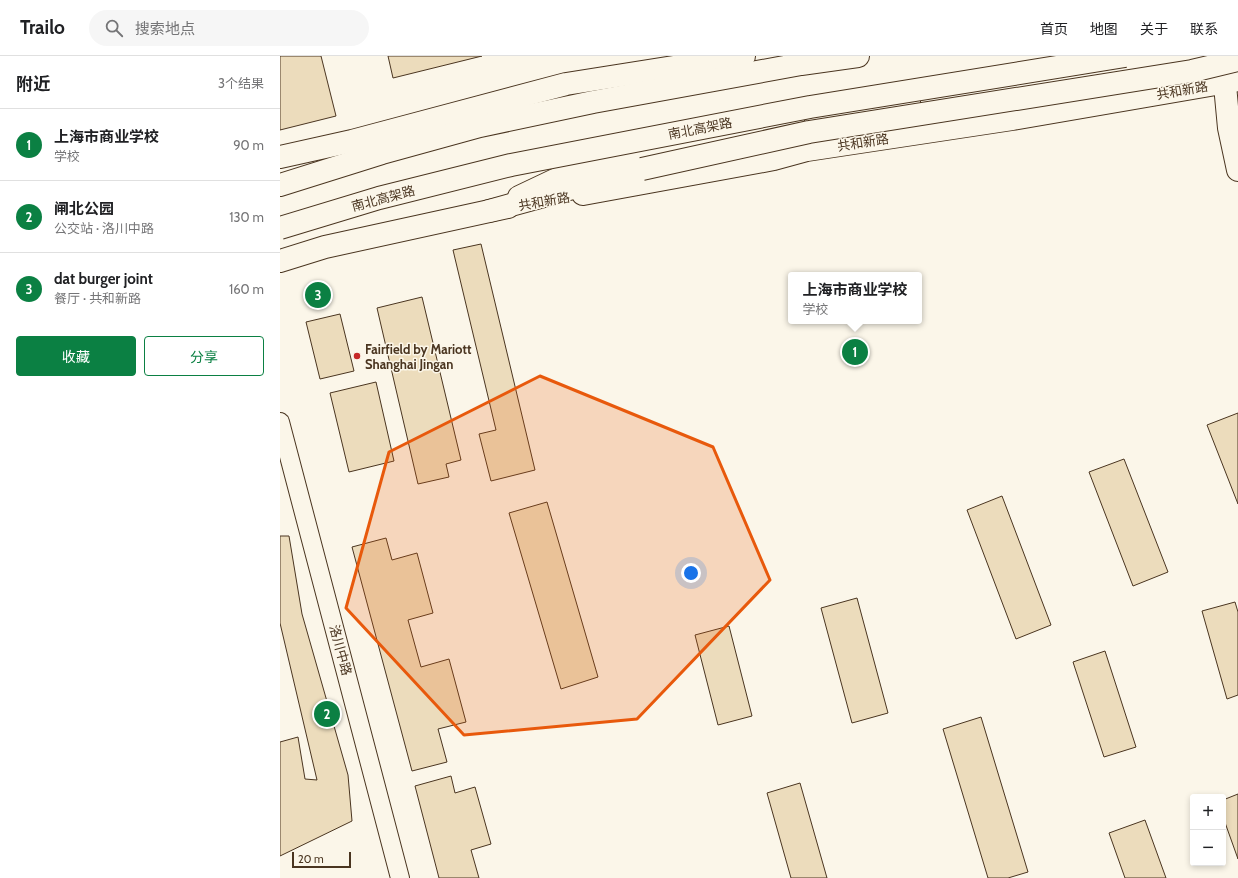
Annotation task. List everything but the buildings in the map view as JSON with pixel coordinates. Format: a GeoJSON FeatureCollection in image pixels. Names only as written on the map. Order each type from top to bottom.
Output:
{"type":"FeatureCollection","features":[{"type":"Feature","properties":{"kind":"main road"},"geometry":{"type":"LineString","coordinates":[[280,157],[352,141],[566,84],[744,56]]}},
{"type":"Feature","properties":{"kind":"main road"},"geometry":{"type":"LineString","coordinates":[[280,185],[382,153],[480,126],[601,101],[801,64],[858,56]]}},
{"type":"Feature","properties":{"kind":"main road","name":"南北高架路"},"geometry":{"type":"LineString","coordinates":[[280,228],[379,198],[511,165],[810,107],[1125,56]]}},
{"type":"Feature","properties":{"kind":"main road","name":"共和新路"},"geometry":{"type":"LineString","coordinates":[[489,211],[578,169],[712,140],[1136,66],[1212,56]]}},
{"type":"Feature","properties":{"kind":"main road"},"geometry":{"type":"LineString","coordinates":[[1222,56],[1231,81],[1230,128],[1238,170]]}},
{"type":"Feature","properties":{"kind":"main road"},"geometry":{"type":"LineString","coordinates":[[489,211],[642,169],[809,132],[1192,71],[1238,60]]}},
{"type":"Feature","properties":{"kind":"main road","name":"共和新路"},"geometry":{"type":"LineString","coordinates":[[280,261],[325,247],[489,211],[774,160],[807,150],[1012,119],[1231,81]]}},
{"type":"Feature","properties":{"kind":"street","name":"洛川中路"},"geometry":{"type":"LineString","coordinates":[[280,422],[400,878]]}},
{"type":"Feature","properties":{"kind":"highlighted area"},"geometry":{"type":"Polygon","coordinates":[[[540,376],[713,447],[770,580],[637,719],[464,735],[346,608],[389,452],[540,376]]]}},
{"type":"Feature","properties":{"kind":"place","name":"dat burger joint"},"geometry":{"type":"Point","coordinates":[318,295]}},
{"type":"Feature","properties":{"kind":"place","name":"上海市商业学校"},"geometry":{"type":"Point","coordinates":[855,352]}},
{"type":"Feature","properties":{"kind":"place","name":"Fairfield by Mariott Shanghai Jingan"},"geometry":{"type":"Point","coordinates":[357,356]}},
{"type":"Feature","properties":{"kind":"place","name":"闸北公园"},"geometry":{"type":"Point","coordinates":[327,714]}}]}
